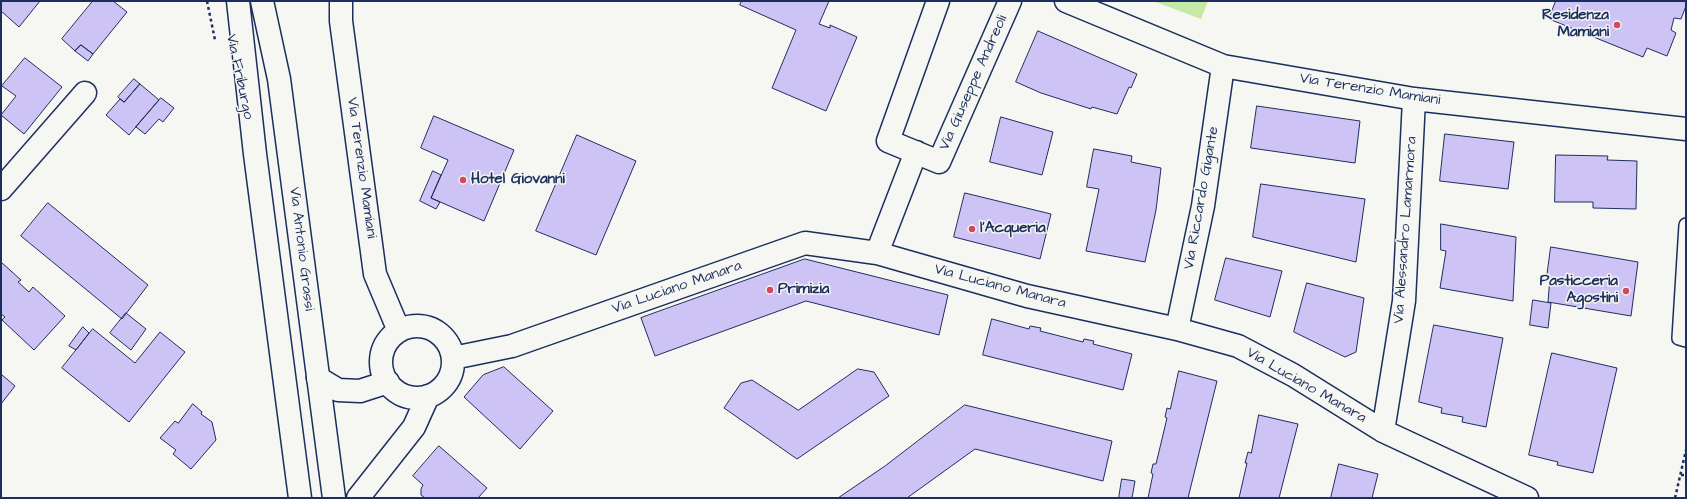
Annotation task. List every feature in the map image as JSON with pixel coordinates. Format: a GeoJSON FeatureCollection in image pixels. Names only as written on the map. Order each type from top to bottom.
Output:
{"type":"FeatureCollection","features":[{"type":"Feature","properties":{"kind":"street","name":"Via Friburgo"},"geometry":{"type":"LineString","coordinates":[[224,1],[255,154]]}},
{"type":"Feature","properties":{"kind":"street"},"geometry":{"type":"LineString","coordinates":[[238,1],[255,154],[300,498]]}},
{"type":"Feature","properties":{"kind":"street","name":"Via Antonio Grassi"},"geometry":{"type":"LineString","coordinates":[[262,1],[279,79],[334,498]]}},
{"type":"Feature","properties":{"kind":"street"},"geometry":{"type":"LineString","coordinates":[[275,1],[279,79]]}},
{"type":"Feature","properties":{"kind":"street","name":"Via Terenzio Mamiani"},"geometry":{"type":"LineString","coordinates":[[341,1],[341,21],[375,274],[399,331]]}},
{"type":"Feature","properties":{"kind":"street","name":"Via Giuseppe Andreoli"},"geometry":{"type":"LineString","coordinates":[[938,1],[888,141],[939,162],[1010,1]]}},
{"type":"Feature","properties":{"kind":"street","name":"Via Terenzio Mamiani"},"geometry":{"type":"LineString","coordinates":[[1066,1],[1223,66],[1414,99],[1686,129]]}},
{"type":"Feature","properties":{"kind":"street","name":"Via Riccardo Gigante"},"geometry":{"type":"LineString","coordinates":[[1177,329],[1203,206],[1223,66]]}},
{"type":"Feature","properties":{"kind":"street"},"geometry":{"type":"LineString","coordinates":[[1,189],[85,93]]}},
{"type":"Feature","properties":{"kind":"street","name":"Via Alessandro Lamarmora"},"geometry":{"type":"LineString","coordinates":[[1383,431],[1404,301],[1414,99]]}},
{"type":"Feature","properties":{"kind":"street","name":"Via Giuseppe Andreoli"},"geometry":{"type":"LineString","coordinates":[[878,253],[916,152]]}},
{"type":"Feature","properties":{"kind":"street","name":"Via Luciano Manara"},"geometry":{"type":"LineString","coordinates":[[452,358],[512,346],[805,243],[878,253],[1027,296],[1177,329],[1238,346],[1293,375],[1383,431],[1527,498]]}},
{"type":"Feature","properties":{"kind":"street"},"geometry":{"type":"LineString","coordinates":[[410,326],[422,326],[433,330],[443,337],[450,346],[452,358],[452,370],[447,381],[438,390],[428,396],[416,397],[406,395],[396,390],[388,382],[383,372],[381,360],[384,348],[390,338],[399,331],[410,326]]}},
{"type":"Feature","properties":{"kind":"street"},"geometry":{"type":"LineString","coordinates":[[318,378],[338,390],[360,391],[388,382]]}},
{"type":"Feature","properties":{"kind":"street"},"geometry":{"type":"LineString","coordinates":[[358,498],[414,427],[428,396]]}},
{"type":"Feature","properties":{"kind":"lane"},"geometry":{"type":"LineString","coordinates":[[1686,225],[1686,250],[1680,338],[1686,340]]}},
{"type":"Feature","properties":{"kind":"path"},"geometry":{"type":"LineString","coordinates":[[1674,498],[1681,475],[1686,450]]}},
{"type":"Feature","properties":{"kind":"path"},"geometry":{"type":"LineString","coordinates":[[1681,475],[1686,475]]}},
{"type":"Feature","properties":{"kind":"green space"},"geometry":{"type":"Polygon","coordinates":[[[1153,1],[1208,1],[1201,19],[1153,1]]]}},
{"type":"Feature","properties":{"kind":"building"},"geometry":{"type":"Polygon","coordinates":[[[1,1],[40,1],[19,27],[1,11],[1,1]]]}},
{"type":"Feature","properties":{"kind":"building"},"geometry":{"type":"Polygon","coordinates":[[[93,1],[113,1],[127,12],[93,54],[81,45],[75,51],[62,39],[93,1]]]}},
{"type":"Feature","properties":{"kind":"building"},"geometry":{"type":"Polygon","coordinates":[[[742,1],[829,1],[819,24],[830,28],[830,25],[857,37],[826,111],[772,88],[796,30],[740,5],[742,1]]]}},
{"type":"Feature","properties":{"kind":"building","name":"Residenza Mamiani"},"geometry":{"type":"Polygon","coordinates":[[[1556,1],[1686,1],[1686,6],[1681,19],[1674,18],[1671,30],[1676,33],[1667,56],[1647,48],[1643,57],[1549,19],[1556,1]]]}},
{"type":"Feature","properties":{"kind":"building"},"geometry":{"type":"Polygon","coordinates":[[[1038,31],[1137,74],[1131,88],[1129,87],[1117,114],[1092,107],[1091,109],[1041,93],[1016,82],[1038,31]]]}},
{"type":"Feature","properties":{"kind":"building"},"geometry":{"type":"Polygon","coordinates":[[[81,45],[93,54],[88,61],[75,51],[81,45]]]}},
{"type":"Feature","properties":{"kind":"building"},"geometry":{"type":"Polygon","coordinates":[[[25,58],[62,87],[24,134],[1,115],[16,96],[2,86],[25,58]]]}},
{"type":"Feature","properties":{"kind":"building"},"geometry":{"type":"Polygon","coordinates":[[[134,79],[140,84],[124,102],[118,97],[134,79]]]}},
{"type":"Feature","properties":{"kind":"building"},"geometry":{"type":"Polygon","coordinates":[[[140,84],[159,100],[129,135],[106,115],[120,99],[124,102],[140,84]]]}},
{"type":"Feature","properties":{"kind":"building"},"geometry":{"type":"Polygon","coordinates":[[[161,98],[174,108],[163,122],[159,119],[145,134],[136,127],[161,98]]]}},
{"type":"Feature","properties":{"kind":"building"},"geometry":{"type":"Polygon","coordinates":[[[1257,106],[1360,121],[1355,163],[1251,148],[1257,106]]]}},
{"type":"Feature","properties":{"kind":"building"},"geometry":{"type":"Polygon","coordinates":[[[434,116],[514,150],[484,221],[431,198],[448,160],[421,148],[434,116]]]}},
{"type":"Feature","properties":{"kind":"building"},"geometry":{"type":"Polygon","coordinates":[[[1001,117],[1053,132],[1042,175],[990,162],[1001,117]]]}},
{"type":"Feature","properties":{"kind":"building"},"geometry":{"type":"Polygon","coordinates":[[[1445,134],[1514,142],[1508,189],[1440,181],[1445,134]]]}},
{"type":"Feature","properties":{"kind":"building"},"geometry":{"type":"Polygon","coordinates":[[[577,135],[636,161],[596,255],[536,231],[577,135]]]}},
{"type":"Feature","properties":{"kind":"building"},"geometry":{"type":"Polygon","coordinates":[[[1094,149],[1132,156],[1131,162],[1161,168],[1156,210],[1145,262],[1086,251],[1099,189],[1087,187],[1094,149]]]}},
{"type":"Feature","properties":{"kind":"building"},"geometry":{"type":"Polygon","coordinates":[[[1556,155],[1608,156],[1607,160],[1637,161],[1636,209],[1593,208],[1593,202],[1555,202],[1556,155]]]}},
{"type":"Feature","properties":{"kind":"building"},"geometry":{"type":"Polygon","coordinates":[[[433,171],[441,175],[431,198],[440,202],[436,209],[420,201],[433,171]]]}},
{"type":"Feature","properties":{"kind":"building"},"geometry":{"type":"Polygon","coordinates":[[[1261,184],[1365,199],[1356,262],[1253,237],[1261,184]]]}},
{"type":"Feature","properties":{"kind":"building"},"geometry":{"type":"Polygon","coordinates":[[[965,193],[1051,214],[1040,259],[954,237],[965,193]]]}},
{"type":"Feature","properties":{"kind":"building"},"geometry":{"type":"Polygon","coordinates":[[[48,203],[148,285],[122,319],[21,236],[48,203]]]}},
{"type":"Feature","properties":{"kind":"building"},"geometry":{"type":"Polygon","coordinates":[[[1441,224],[1516,237],[1513,301],[1440,288],[1446,251],[1441,250],[1441,224]]]}},
{"type":"Feature","properties":{"kind":"building"},"geometry":{"type":"Polygon","coordinates":[[[1551,247],[1638,262],[1631,316],[1548,302],[1550,277],[1547,277],[1551,247]]]}},
{"type":"Feature","properties":{"kind":"building"},"geometry":{"type":"Polygon","coordinates":[[[1226,258],[1282,271],[1270,317],[1215,300],[1226,258]]]}},
{"type":"Feature","properties":{"kind":"building"},"geometry":{"type":"Polygon","coordinates":[[[805,259],[948,295],[939,335],[806,301],[655,356],[641,318],[805,259]]]}},
{"type":"Feature","properties":{"kind":"building"},"geometry":{"type":"Polygon","coordinates":[[[1,262],[21,280],[18,282],[29,292],[33,287],[65,316],[34,350],[2,320],[5,317],[1,314],[1,262]]]}},
{"type":"Feature","properties":{"kind":"building"},"geometry":{"type":"Polygon","coordinates":[[[1307,283],[1364,298],[1356,352],[1345,357],[1294,332],[1307,283]]]}},
{"type":"Feature","properties":{"kind":"building"},"geometry":{"type":"Polygon","coordinates":[[[1533,300],[1551,303],[1548,328],[1530,325],[1533,300]]]}},
{"type":"Feature","properties":{"kind":"building"},"geometry":{"type":"Polygon","coordinates":[[[126,313],[146,329],[131,350],[110,333],[126,313]]]}},
{"type":"Feature","properties":{"kind":"building"},"geometry":{"type":"Polygon","coordinates":[[[992,319],[1029,329],[1030,326],[1041,328],[1040,331],[1083,342],[1084,339],[1094,341],[1093,344],[1132,354],[1123,390],[983,355],[992,319]]]}},
{"type":"Feature","properties":{"kind":"building"},"geometry":{"type":"Polygon","coordinates":[[[1434,325],[1503,338],[1486,427],[1462,422],[1463,417],[1441,413],[1442,408],[1419,402],[1434,325]]]}},
{"type":"Feature","properties":{"kind":"building"},"geometry":{"type":"Polygon","coordinates":[[[83,327],[89,333],[76,350],[69,346],[83,327]]]}},
{"type":"Feature","properties":{"kind":"building"},"geometry":{"type":"Polygon","coordinates":[[[93,329],[135,363],[160,332],[185,352],[129,422],[62,368],[93,329]]]}},
{"type":"Feature","properties":{"kind":"building"},"geometry":{"type":"Polygon","coordinates":[[[1552,353],[1617,368],[1593,473],[1557,465],[1558,462],[1529,455],[1552,353]]]}},
{"type":"Feature","properties":{"kind":"building"},"geometry":{"type":"Polygon","coordinates":[[[504,367],[553,411],[520,449],[464,397],[483,375],[504,367]]]}},
{"type":"Feature","properties":{"kind":"building"},"geometry":{"type":"Polygon","coordinates":[[[858,369],[874,372],[889,396],[797,459],[724,408],[741,383],[752,380],[798,410],[858,369]]]}},
{"type":"Feature","properties":{"kind":"building"},"geometry":{"type":"Polygon","coordinates":[[[1179,371],[1217,381],[1188,498],[1148,498],[1153,474],[1151,473],[1153,464],[1156,464],[1167,418],[1165,417],[1167,408],[1170,409],[1179,371]]]}},
{"type":"Feature","properties":{"kind":"building"},"geometry":{"type":"Polygon","coordinates":[[[1,374],[15,386],[1,404],[1,374]]]}},
{"type":"Feature","properties":{"kind":"building"},"geometry":{"type":"Polygon","coordinates":[[[193,404],[202,412],[201,414],[212,422],[216,440],[191,469],[173,454],[176,450],[160,438],[175,421],[178,423],[193,404]]]}},
{"type":"Feature","properties":{"kind":"building"},"geometry":{"type":"Polygon","coordinates":[[[965,405],[1112,441],[1103,481],[975,449],[907,498],[838,498],[885,466],[965,405]]]}},
{"type":"Feature","properties":{"kind":"building"},"geometry":{"type":"Polygon","coordinates":[[[1259,415],[1298,424],[1279,498],[1239,498],[1247,463],[1245,463],[1248,452],[1251,453],[1259,415]]]}},
{"type":"Feature","properties":{"kind":"building"},"geometry":{"type":"Polygon","coordinates":[[[439,446],[487,488],[478,498],[425,498],[421,495],[423,485],[413,476],[439,446]]]}},
{"type":"Feature","properties":{"kind":"building"},"geometry":{"type":"Polygon","coordinates":[[[1339,464],[1378,474],[1372,498],[1331,498],[1339,464]]]}},
{"type":"Feature","properties":{"kind":"building"},"geometry":{"type":"Polygon","coordinates":[[[1122,479],[1135,481],[1132,498],[1119,498],[1122,479]]]}},
{"type":"Feature","properties":{"kind":"place","name":"Residenza Mamiani"},"geometry":{"type":"Point","coordinates":[1617,25]}},
{"type":"Feature","properties":{"kind":"place","name":"Hotel Giovanni"},"geometry":{"type":"Point","coordinates":[463,180]}},
{"type":"Feature","properties":{"kind":"place","name":"l'Acqueria"},"geometry":{"type":"Point","coordinates":[972,229]}},
{"type":"Feature","properties":{"kind":"place","name":"Primizia"},"geometry":{"type":"Point","coordinates":[770,290]}},
{"type":"Feature","properties":{"kind":"place","name":"Pasticceria Agostini"},"geometry":{"type":"Point","coordinates":[1626,291]}}]}
